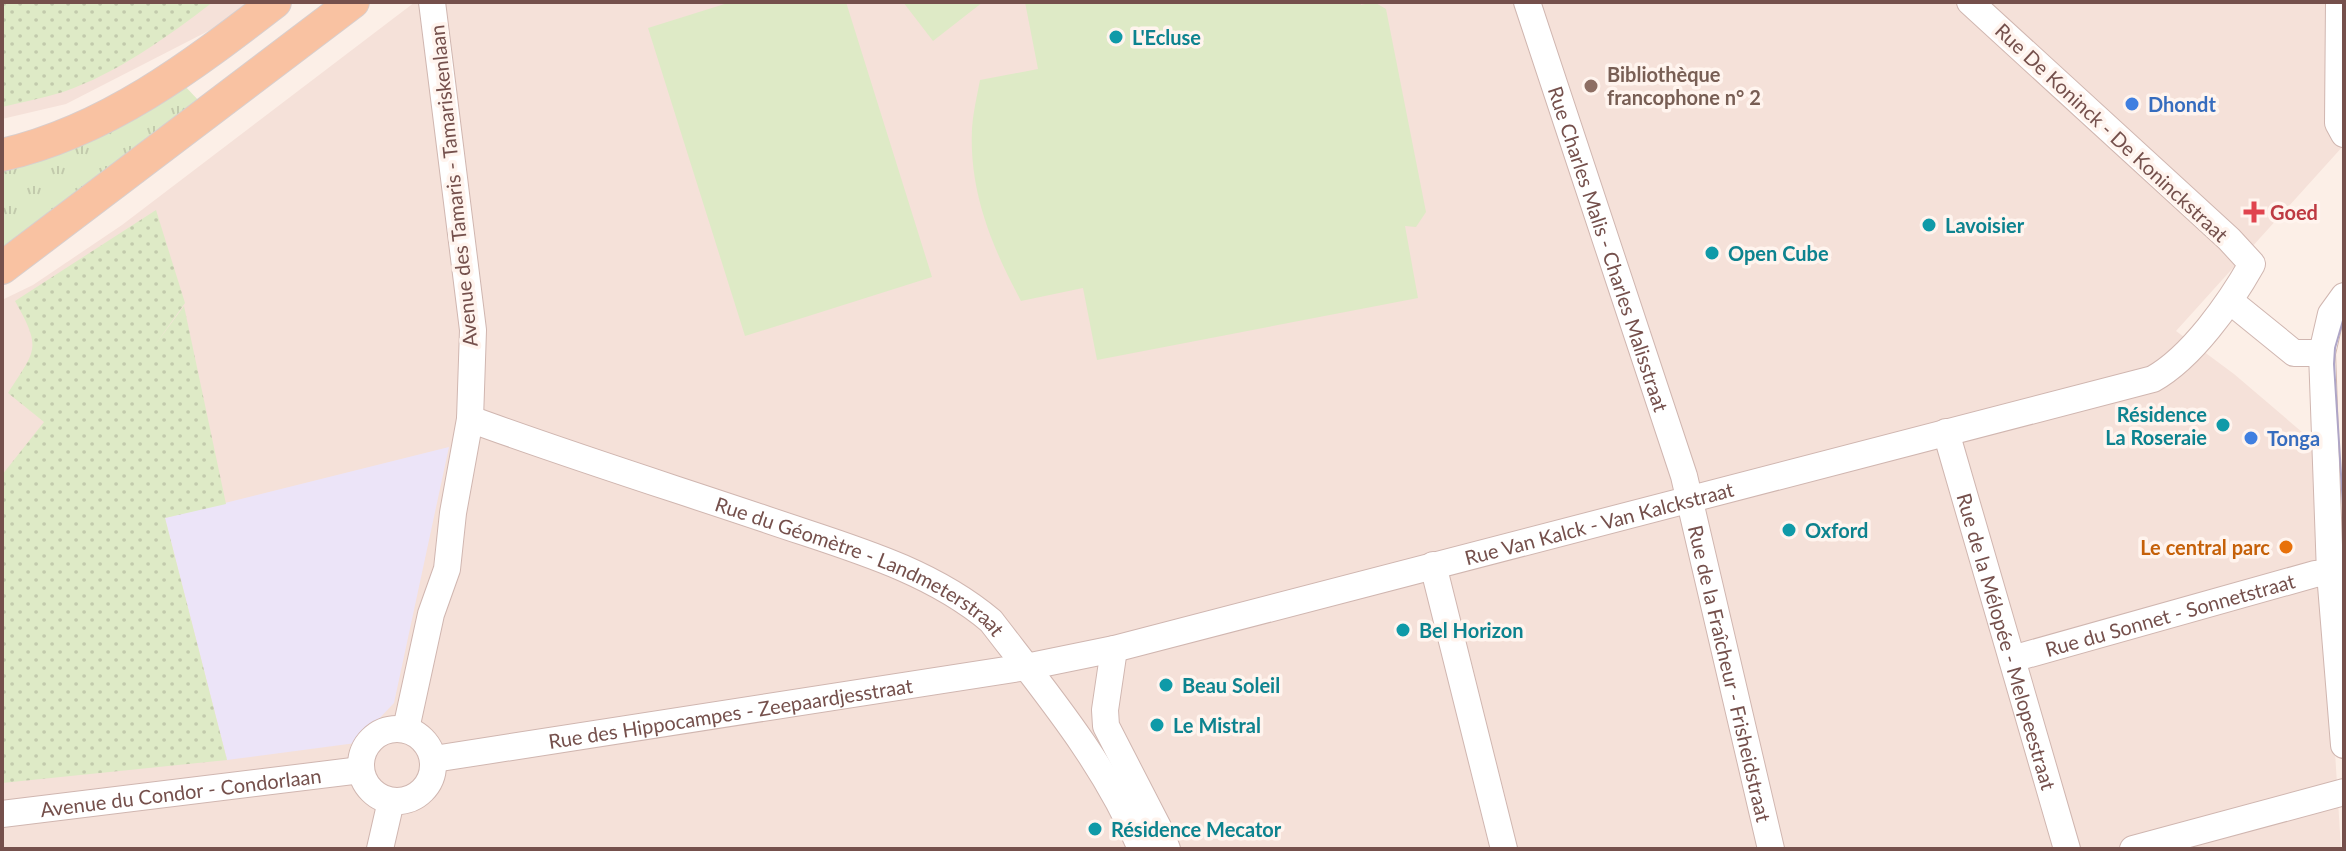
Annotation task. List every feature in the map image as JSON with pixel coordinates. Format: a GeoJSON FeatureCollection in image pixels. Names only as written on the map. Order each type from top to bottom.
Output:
{"type":"FeatureCollection","features":[{"type":"Feature","properties":{"kind":"main road"},"geometry":{"type":"LineString","coordinates":[[2,155],[72,132],[119,111],[174,77],[275,2]]}},
{"type":"Feature","properties":{"kind":"main road"},"geometry":{"type":"LineString","coordinates":[[2,268],[353,2]]}},
{"type":"Feature","properties":{"kind":"street","name":"Avenue des Tamaris - Tamariskenlaan"},"geometry":{"type":"LineString","coordinates":[[406,729],[431,614],[447,569],[453,513],[470,419],[473,330],[432,2]]}},
{"type":"Feature","properties":{"kind":"street","name":"Rue Charles Malis - Charles Malisstraat"},"geometry":{"type":"LineString","coordinates":[[1527,2],[1689,498]]}},
{"type":"Feature","properties":{"kind":"street","name":"Rue De Koninck - De Koninckstraat"},"geometry":{"type":"LineString","coordinates":[[1970,2],[2229,239],[2252,264],[2230,301]]}},
{"type":"Feature","properties":{"kind":"street"},"geometry":{"type":"LineString","coordinates":[[2339,2],[2338,123],[2344,134]]}},
{"type":"Feature","properties":{"kind":"street"},"geometry":{"type":"LineString","coordinates":[[2344,296],[2331,314],[2330,342],[2330,573],[2344,745]]}},
{"type":"Feature","properties":{"kind":"street","name":"Rue Van Kalck - Van Kalckstraat"},"geometry":{"type":"LineString","coordinates":[[1026,667],[1114,649],[2153,379],[2169,370],[2230,301]]}},
{"type":"Feature","properties":{"kind":"street"},"geometry":{"type":"LineString","coordinates":[[2230,301],[2294,353],[2330,342]]}},
{"type":"Feature","properties":{"kind":"street","name":"Rue du Géomètre - Landmeterstraat"},"geometry":{"type":"LineString","coordinates":[[470,419],[864,552],[909,570],[972,605],[991,621],[1092,755],[1120,802],[1141,849]]}},
{"type":"Feature","properties":{"kind":"street","name":"Rue de la Mélopée - Melopeestraat"},"geometry":{"type":"LineString","coordinates":[[1946,432],[2067,849]]}},
{"type":"Feature","properties":{"kind":"street","name":"Rue de la Fraîcheur - Frisheidstraat"},"geometry":{"type":"LineString","coordinates":[[1689,498],[1771,849]]}},
{"type":"Feature","properties":{"kind":"street"},"geometry":{"type":"LineString","coordinates":[[1433,565],[1504,849]]}},
{"type":"Feature","properties":{"kind":"street","name":"Rue du Sonnet - Sonnetstraat"},"geometry":{"type":"LineString","coordinates":[[2012,659],[2315,574],[2330,573]]}},
{"type":"Feature","properties":{"kind":"street"},"geometry":{"type":"LineString","coordinates":[[1114,649],[1105,710],[1106,726],[1167,849]]}},
{"type":"Feature","properties":{"kind":"street","name":"Rue des Hippocampes - Zeepaardjesstraat"},"geometry":{"type":"LineString","coordinates":[[434,759],[1026,667]]}},
{"type":"Feature","properties":{"kind":"street"},"geometry":{"type":"LineString","coordinates":[[392,729],[406,729],[424,740],[434,759],[428,786],[418,796],[405,801],[391,801],[371,791],[364,782],[361,770],[361,756],[367,743],[378,734],[392,729]]}},
{"type":"Feature","properties":{"kind":"street","name":"Avenue du Condor - Condorlaan"},"geometry":{"type":"LineString","coordinates":[[2,814],[361,770]]}},
{"type":"Feature","properties":{"kind":"street"},"geometry":{"type":"LineString","coordinates":[[2133,849],[2344,792]]}},
{"type":"Feature","properties":{"kind":"street"},"geometry":{"type":"LineString","coordinates":[[380,849],[391,801]]}},
{"type":"Feature","properties":{"kind":"shaded area"},"geometry":{"type":"Polygon","coordinates":[[[2,2],[250,2],[220,25],[66,104],[2,119],[2,2]]]}},
{"type":"Feature","properties":{"kind":"shaded area"},"geometry":{"type":"Polygon","coordinates":[[[415,2],[2344,2],[2344,145],[2176,331],[2234,374],[2316,444],[2341,849],[2,849],[2,300],[33,285],[122,225],[415,2]]]}},
{"type":"Feature","properties":{"kind":"shaded area"},"geometry":{"type":"Polygon","coordinates":[[[449,447],[394,703],[356,743],[227,760],[165,518],[449,447]]]}},
{"type":"Feature","properties":{"kind":"green space"},"geometry":{"type":"Polygon","coordinates":[[[2,2],[213,2],[160,41],[103,75],[63,92],[2,107],[2,2]]]}},
{"type":"Feature","properties":{"kind":"green space"},"geometry":{"type":"Polygon","coordinates":[[[731,2],[846,2],[932,277],[745,336],[648,28],[731,2]]]}},
{"type":"Feature","properties":{"kind":"green space"},"geometry":{"type":"Polygon","coordinates":[[[903,2],[983,2],[933,41],[903,2]]]}},
{"type":"Feature","properties":{"kind":"green space"},"geometry":{"type":"Polygon","coordinates":[[[1025,2],[1360,2],[1361,5],[1374,2],[1386,9],[1426,212],[1416,227],[1405,226],[1418,298],[1097,360],[1083,288],[1021,301],[984,218],[974,175],[972,129],[980,80],[1038,69],[1025,2]]]}},
{"type":"Feature","properties":{"kind":"green space"},"geometry":{"type":"Polygon","coordinates":[[[182,83],[201,103],[2,255],[2,163],[182,83]]]}},
{"type":"Feature","properties":{"kind":"green space"},"geometry":{"type":"Polygon","coordinates":[[[156,210],[185,303],[155,345],[184,306],[226,504],[165,518],[227,760],[2,783],[2,475],[44,422],[8,393],[25,367],[32,348],[29,329],[15,301],[156,210]]]}},
{"type":"Feature","properties":{"kind":"tram line"},"geometry":{"type":"LineString","coordinates":[[2344,317],[2334,364],[2344,521]]}},
{"type":"Feature","properties":{"kind":"place","name":"L'Ecluse"},"geometry":{"type":"Point","coordinates":[1116,37]}},
{"type":"Feature","properties":{"kind":"place","name":"Bibliothèque francophone n° 2"},"geometry":{"type":"Point","coordinates":[1591,86]}},
{"type":"Feature","properties":{"kind":"place","name":"Dhondt"},"geometry":{"type":"Point","coordinates":[2132,104]}},
{"type":"Feature","properties":{"kind":"place","name":"Goed"},"geometry":{"type":"Point","coordinates":[2254,212]}},
{"type":"Feature","properties":{"kind":"place","name":"Lavoisier"},"geometry":{"type":"Point","coordinates":[1929,225]}},
{"type":"Feature","properties":{"kind":"place","name":"Open Cube"},"geometry":{"type":"Point","coordinates":[1712,253]}},
{"type":"Feature","properties":{"kind":"place","name":"Résidence La Roseraie"},"geometry":{"type":"Point","coordinates":[2223,425]}},
{"type":"Feature","properties":{"kind":"place","name":"Tonga"},"geometry":{"type":"Point","coordinates":[2251,438]}},
{"type":"Feature","properties":{"kind":"place","name":"Oxford"},"geometry":{"type":"Point","coordinates":[1789,530]}},
{"type":"Feature","properties":{"kind":"place","name":"Le central parc"},"geometry":{"type":"Point","coordinates":[2286,547]}},
{"type":"Feature","properties":{"kind":"place","name":"Bel Horizon"},"geometry":{"type":"Point","coordinates":[1403,630]}},
{"type":"Feature","properties":{"kind":"place","name":"Beau Soleil"},"geometry":{"type":"Point","coordinates":[1166,685]}},
{"type":"Feature","properties":{"kind":"place","name":"Le Mistral"},"geometry":{"type":"Point","coordinates":[1157,725]}},
{"type":"Feature","properties":{"kind":"place","name":"Résidence Mecator"},"geometry":{"type":"Point","coordinates":[1095,829]}}]}
